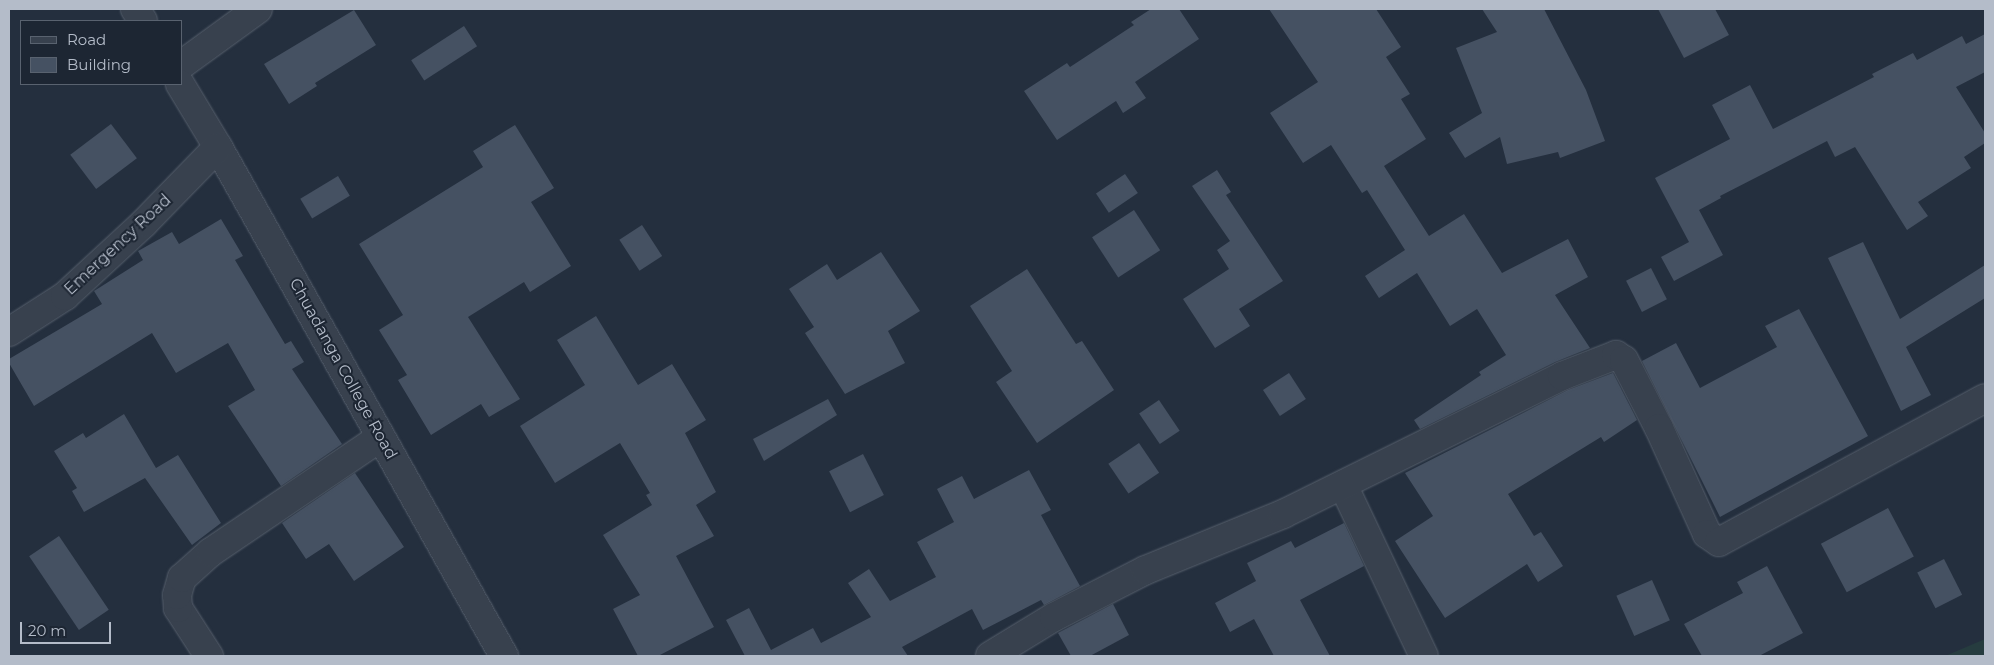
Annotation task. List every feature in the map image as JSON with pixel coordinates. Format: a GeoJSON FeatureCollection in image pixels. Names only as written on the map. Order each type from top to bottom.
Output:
{"type":"FeatureCollection","features":[{"type":"Feature","properties":{"kind":"street"},"geometry":{"type":"LineString","coordinates":[[135,9],[142,20]]}},
{"type":"Feature","properties":{"kind":"street"},"geometry":{"type":"LineString","coordinates":[[182,64],[258,9]]}},
{"type":"Feature","properties":{"kind":"street","name":"Chuadanga College Road"},"geometry":{"type":"LineString","coordinates":[[181,85],[218,147],[504,656]]}},
{"type":"Feature","properties":{"kind":"street","name":"Emergency Road"},"geometry":{"type":"LineString","coordinates":[[9,332],[65,296],[144,223],[218,147]]}},
{"type":"Feature","properties":{"kind":"street"},"geometry":{"type":"LineString","coordinates":[[990,656],[1054,617],[1146,570],[1283,514],[1562,376],[1616,355],[1624,360],[1660,428],[1707,534],[1719,542],[1985,398]]}},
{"type":"Feature","properties":{"kind":"street"},"geometry":{"type":"LineString","coordinates":[[209,656],[178,608],[177,595],[182,578],[211,552],[381,437]]}},
{"type":"Feature","properties":{"kind":"street"},"geometry":{"type":"LineString","coordinates":[[1343,485],[1424,656]]}},
{"type":"Feature","properties":{"kind":"green space"},"geometry":{"type":"Polygon","coordinates":[[[1985,639],[1985,656],[1945,656],[1985,639]]]}},
{"type":"Feature","properties":{"kind":"building"},"geometry":{"type":"Polygon","coordinates":[[[1151,9],[1179,9],[1199,39],[1135,82],[1146,98],[1123,113],[1116,101],[1057,140],[1024,91],[1067,63],[1070,67],[1134,25],[1131,22],[1151,9]]]}},
{"type":"Feature","properties":{"kind":"building"},"geometry":{"type":"Polygon","coordinates":[[[1269,9],[1376,9],[1401,47],[1386,57],[1410,94],[1401,99],[1426,139],[1384,166],[1429,236],[1464,214],[1502,273],[1568,239],[1588,277],[1555,295],[1590,348],[1555,362],[1420,429],[1414,420],[1481,375],[1479,372],[1506,355],[1477,309],[1450,326],[1417,273],[1379,298],[1365,276],[1405,250],[1367,190],[1362,193],[1331,145],[1303,163],[1270,113],[1318,82],[1269,9]]]}},
{"type":"Feature","properties":{"kind":"building"},"geometry":{"type":"Polygon","coordinates":[[[1482,9],[1544,9],[1586,90],[1605,141],[1560,158],[1558,152],[1507,164],[1500,137],[1465,158],[1449,133],[1482,113],[1456,48],[1497,32],[1482,9]]]}},
{"type":"Feature","properties":{"kind":"building"},"geometry":{"type":"Polygon","coordinates":[[[1658,9],[1715,9],[1729,35],[1684,58],[1658,9]]]}},
{"type":"Feature","properties":{"kind":"building"},"geometry":{"type":"Polygon","coordinates":[[[354,10],[376,45],[315,83],[317,86],[289,104],[264,64],[354,10]]]}},
{"type":"Feature","properties":{"kind":"building"},"geometry":{"type":"Polygon","coordinates":[[[464,26],[477,46],[424,80],[411,60],[464,26]]]}},
{"type":"Feature","properties":{"kind":"building"},"geometry":{"type":"Polygon","coordinates":[[[1985,34],[1985,72],[1956,87],[1985,133],[1985,143],[1964,157],[1971,168],[1918,202],[1928,216],[1907,230],[1855,147],[1835,157],[1827,141],[1720,196],[1721,198],[1699,210],[1723,255],[1674,281],[1661,257],[1689,242],[1655,178],[1730,139],[1712,105],[1750,85],[1773,129],[1874,77],[1872,74],[1913,53],[1917,60],[1962,36],[1966,44],[1985,34]]]}},
{"type":"Feature","properties":{"kind":"building"},"geometry":{"type":"Polygon","coordinates":[[[111,124],[137,158],[96,189],[70,155],[111,124]]]}},
{"type":"Feature","properties":{"kind":"building"},"geometry":{"type":"Polygon","coordinates":[[[515,125],[554,188],[531,202],[571,266],[530,292],[524,282],[468,317],[520,399],[489,417],[481,404],[431,435],[398,380],[407,375],[379,330],[403,315],[359,244],[483,167],[473,151],[515,125]]]}},
{"type":"Feature","properties":{"kind":"building"},"geometry":{"type":"Polygon","coordinates":[[[1217,170],[1231,192],[1226,195],[1283,281],[1239,309],[1250,326],[1215,348],[1183,299],[1229,269],[1217,250],[1230,241],[1192,186],[1217,170]]]}},
{"type":"Feature","properties":{"kind":"building"},"geometry":{"type":"Polygon","coordinates":[[[1125,174],[1138,193],[1109,213],[1096,194],[1125,174]]]}},
{"type":"Feature","properties":{"kind":"building"},"geometry":{"type":"Polygon","coordinates":[[[338,176],[350,196],[312,218],[300,199],[338,176]]]}},
{"type":"Feature","properties":{"kind":"building"},"geometry":{"type":"Polygon","coordinates":[[[1134,210],[1160,250],[1118,277],[1092,237],[1134,210]]]}},
{"type":"Feature","properties":{"kind":"building"},"geometry":{"type":"Polygon","coordinates":[[[221,219],[243,256],[235,260],[285,344],[291,341],[304,362],[292,369],[342,444],[281,486],[228,406],[255,390],[228,343],[176,373],[152,333],[34,406],[9,363],[9,359],[102,304],[94,291],[143,260],[138,251],[172,232],[179,244],[221,219]]]}},
{"type":"Feature","properties":{"kind":"building"},"geometry":{"type":"Polygon","coordinates":[[[642,225],[662,256],[640,271],[619,240],[642,225]]]}},
{"type":"Feature","properties":{"kind":"building"},"geometry":{"type":"Polygon","coordinates":[[[1863,242],[1900,319],[1985,265],[1985,298],[1906,347],[1931,395],[1901,411],[1828,258],[1863,242]]]}},
{"type":"Feature","properties":{"kind":"building"},"geometry":{"type":"Polygon","coordinates":[[[881,252],[920,311],[888,331],[905,363],[845,394],[805,333],[814,327],[789,289],[827,264],[837,280],[881,252]]]}},
{"type":"Feature","properties":{"kind":"building"},"geometry":{"type":"Polygon","coordinates":[[[1651,268],[1667,299],[1642,312],[1626,281],[1651,268]]]}},
{"type":"Feature","properties":{"kind":"building"},"geometry":{"type":"Polygon","coordinates":[[[1027,269],[1076,344],[1082,341],[1114,390],[1037,443],[996,382],[1012,371],[970,306],[1027,269]]]}},
{"type":"Feature","properties":{"kind":"building"},"geometry":{"type":"Polygon","coordinates":[[[1799,309],[1868,436],[1720,517],[1642,361],[1676,343],[1700,388],[1777,347],[1765,326],[1799,309]]]}},
{"type":"Feature","properties":{"kind":"building"},"geometry":{"type":"Polygon","coordinates":[[[596,316],[638,385],[672,364],[706,420],[685,433],[716,492],[696,505],[714,536],[676,556],[714,627],[658,656],[638,656],[613,609],[640,595],[603,535],[652,505],[646,495],[650,493],[620,443],[555,483],[520,426],[585,385],[557,340],[596,316]]]}},
{"type":"Feature","properties":{"kind":"building"},"geometry":{"type":"Polygon","coordinates":[[[1289,373],[1306,399],[1280,416],[1263,390],[1289,373]]]}},
{"type":"Feature","properties":{"kind":"building"},"geometry":{"type":"Polygon","coordinates":[[[1613,373],[1637,420],[1604,442],[1601,437],[1508,494],[1534,536],[1541,532],[1563,566],[1538,582],[1527,564],[1445,618],[1395,541],[1433,516],[1405,473],[1568,390],[1613,373]]]}},
{"type":"Feature","properties":{"kind":"building"},"geometry":{"type":"Polygon","coordinates":[[[828,399],[837,415],[764,461],[753,439],[828,399]]]}},
{"type":"Feature","properties":{"kind":"building"},"geometry":{"type":"Polygon","coordinates":[[[1159,400],[1180,431],[1160,444],[1139,413],[1159,400]]]}},
{"type":"Feature","properties":{"kind":"building"},"geometry":{"type":"Polygon","coordinates":[[[124,414],[156,468],[178,455],[221,523],[192,545],[145,478],[84,512],[72,491],[77,488],[54,451],[83,433],[86,438],[124,414]]]}},
{"type":"Feature","properties":{"kind":"building"},"geometry":{"type":"Polygon","coordinates":[[[1139,443],[1159,473],[1128,494],[1108,464],[1139,443]]]}},
{"type":"Feature","properties":{"kind":"building"},"geometry":{"type":"Polygon","coordinates":[[[863,454],[884,495],[850,512],[829,471],[863,454]]]}},
{"type":"Feature","properties":{"kind":"building"},"geometry":{"type":"Polygon","coordinates":[[[1029,470],[1051,510],[1041,515],[1080,586],[1044,605],[1041,600],[983,630],[972,609],[902,647],[908,656],[745,656],[726,620],[749,608],[771,650],[813,628],[821,643],[871,617],[848,583],[869,569],[890,601],[936,577],[917,542],[954,522],[937,489],[962,476],[974,499],[1029,470]]]}},
{"type":"Feature","properties":{"kind":"building"},"geometry":{"type":"Polygon","coordinates":[[[355,473],[404,547],[354,581],[329,544],[306,559],[282,523],[355,473]]]}},
{"type":"Feature","properties":{"kind":"building"},"geometry":{"type":"Polygon","coordinates":[[[1888,508],[1914,557],[1847,592],[1821,544],[1888,508]]]}},
{"type":"Feature","properties":{"kind":"building"},"geometry":{"type":"Polygon","coordinates":[[[1344,523],[1364,566],[1300,600],[1330,656],[1274,656],[1254,619],[1230,632],[1215,603],[1256,581],[1247,563],[1291,541],[1295,548],[1344,523]]]}},
{"type":"Feature","properties":{"kind":"building"},"geometry":{"type":"Polygon","coordinates":[[[59,536],[109,610],[79,630],[29,556],[59,536]]]}},
{"type":"Feature","properties":{"kind":"building"},"geometry":{"type":"Polygon","coordinates":[[[1944,559],[1962,595],[1935,608],[1917,573],[1944,559]]]}},
{"type":"Feature","properties":{"kind":"building"},"geometry":{"type":"Polygon","coordinates":[[[1767,566],[1803,633],[1759,656],[1702,656],[1684,624],[1743,593],[1737,582],[1767,566]]]}},
{"type":"Feature","properties":{"kind":"building"},"geometry":{"type":"Polygon","coordinates":[[[1652,580],[1670,620],[1634,636],[1616,596],[1652,580]]]}},
{"type":"Feature","properties":{"kind":"building"},"geometry":{"type":"Polygon","coordinates":[[[1113,604],[1129,635],[1090,656],[1071,656],[1058,633],[1113,604]]]}}]}
